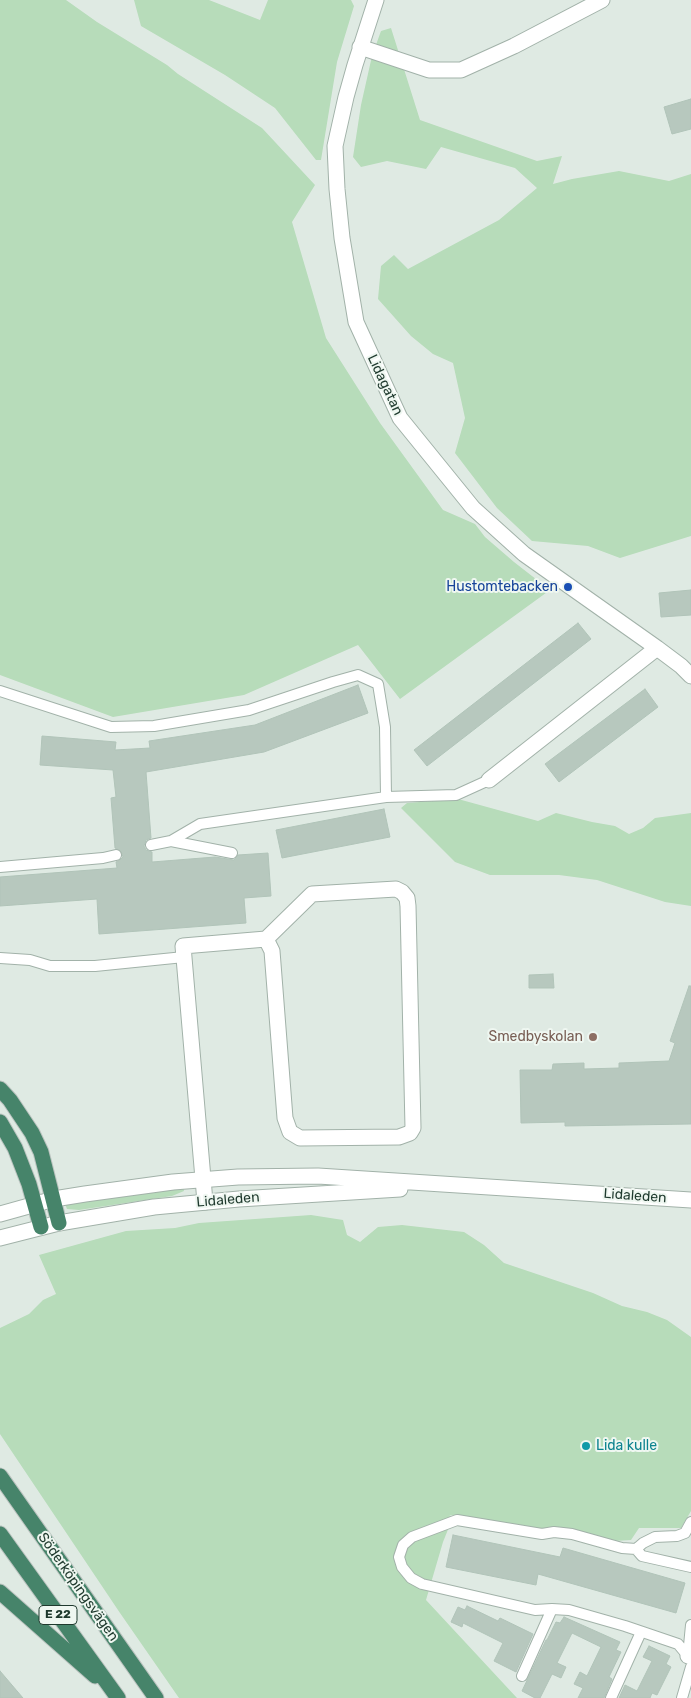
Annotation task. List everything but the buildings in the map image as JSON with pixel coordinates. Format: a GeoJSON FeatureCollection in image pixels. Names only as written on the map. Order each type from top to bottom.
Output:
{"type":"FeatureCollection","features":[{"type":"Feature","properties":{"kind":"highway"},"geometry":{"type":"LineString","coordinates":[[0,1089],[10,1100],[32,1133],[41,1152],[59,1222]]}},
{"type":"Feature","properties":{"kind":"highway"},"geometry":{"type":"LineString","coordinates":[[0,1122],[15,1148],[40,1227]]}},
{"type":"Feature","properties":{"kind":"highway","name":"Söderköpingsvägen"},"geometry":{"type":"LineString","coordinates":[[0,1476],[156,1698]]}},
{"type":"Feature","properties":{"kind":"highway","name":"E 22"},"geometry":{"type":"LineString","coordinates":[[0,1534],[117,1697]]}},
{"type":"Feature","properties":{"kind":"highway"},"geometry":{"type":"LineString","coordinates":[[0,1592],[117,1697]]}},
{"type":"Feature","properties":{"kind":"street","name":"Lidagatan"},"geometry":{"type":"LineString","coordinates":[[376,0],[360,47],[335,146],[340,219],[356,322],[400,418],[473,508],[524,554],[688,668]]}},
{"type":"Feature","properties":{"kind":"street"},"geometry":{"type":"LineString","coordinates":[[360,47],[429,70],[461,70],[514,46],[602,0]]}},
{"type":"Feature","properties":{"kind":"street"},"geometry":{"type":"LineString","coordinates":[[489,780],[657,648]]}},
{"type":"Feature","properties":{"kind":"street"},"geometry":{"type":"LineString","coordinates":[[205,1202],[184,946],[266,939],[312,894],[396,889],[407,898],[413,1128],[410,1133],[399,1137],[300,1138],[290,1132],[285,1118],[272,951],[266,939]]}},
{"type":"Feature","properties":{"kind":"street","name":"Lidaleden"},"geometry":{"type":"LineString","coordinates":[[0,1214],[54,1199],[115,1189],[203,1179],[318,1176],[691,1200]]}},
{"type":"Feature","properties":{"kind":"street","name":"Lidaleden"},"geometry":{"type":"LineString","coordinates":[[0,1238],[59,1222],[154,1207],[458,1185]]}},
{"type":"Feature","properties":{"kind":"lane"},"geometry":{"type":"LineString","coordinates":[[0,691],[111,727],[154,726],[249,710],[333,682],[358,676],[378,684],[384,727],[386,797]]}},
{"type":"Feature","properties":{"kind":"lane"},"geometry":{"type":"LineString","coordinates":[[151,845],[171,840],[200,824],[386,797],[456,795],[489,780]]}},
{"type":"Feature","properties":{"kind":"lane"},"geometry":{"type":"LineString","coordinates":[[171,840],[232,853]]}},
{"type":"Feature","properties":{"kind":"lane"},"geometry":{"type":"LineString","coordinates":[[0,867],[103,858],[116,855]]}},
{"type":"Feature","properties":{"kind":"lane"},"geometry":{"type":"LineString","coordinates":[[0,958],[30,960],[50,966],[95,966],[184,957]]}},
{"type":"Feature","properties":{"kind":"lane"},"geometry":{"type":"LineString","coordinates":[[690,1660],[678,1644],[568,1610],[535,1610],[422,1584],[411,1578],[402,1568],[399,1557],[403,1545],[412,1537],[458,1520],[542,1534],[554,1532],[572,1534],[622,1548],[636,1549],[655,1537],[677,1536],[685,1533],[691,1522]]}},
{"type":"Feature","properties":{"kind":"lane"},"geometry":{"type":"LineString","coordinates":[[636,1549],[642,1556],[691,1567]]}},
{"type":"Feature","properties":{"kind":"lane"},"geometry":{"type":"LineString","coordinates":[[522,1676],[552,1609]]}},
{"type":"Feature","properties":{"kind":"lane"},"geometry":{"type":"LineString","coordinates":[[682,1698],[690,1660],[691,1626]]}},
{"type":"Feature","properties":{"kind":"lane"},"geometry":{"type":"LineString","coordinates":[[611,1698],[642,1632]]}},
{"type":"Feature","properties":{"kind":"green space"},"geometry":{"type":"Polygon","coordinates":[[[0,0],[66,0],[262,128],[315,185],[292,222],[326,338],[380,423],[443,510],[475,524],[485,537],[550,590],[400,699],[358,645],[244,695],[113,717],[0,675],[0,0]]]}},
{"type":"Feature","properties":{"kind":"green space"},"geometry":{"type":"Polygon","coordinates":[[[134,0],[209,0],[260,20],[268,0],[351,0],[354,6],[337,62],[321,160],[316,160],[275,108],[225,75],[141,26],[134,0]]]}},
{"type":"Feature","properties":{"kind":"green space"},"geometry":{"type":"Polygon","coordinates":[[[391,28],[420,120],[537,161],[562,156],[553,184],[619,171],[669,181],[691,174],[691,536],[620,558],[588,546],[532,541],[497,508],[455,453],[465,418],[453,363],[433,354],[411,336],[378,299],[381,266],[394,255],[408,269],[499,220],[537,188],[515,168],[441,147],[426,169],[387,161],[361,167],[353,157],[361,105],[372,56],[381,31],[391,28]]]}},
{"type":"Feature","properties":{"kind":"green space"},"geometry":{"type":"Polygon","coordinates":[[[458,799],[538,821],[556,813],[615,826],[629,834],[643,828],[655,818],[691,813],[691,906],[665,902],[597,880],[559,875],[490,875],[455,862],[401,808],[407,803],[458,799]]]}},
{"type":"Feature","properties":{"kind":"green space"},"geometry":{"type":"Polygon","coordinates":[[[183,1187],[184,1191],[172,1196],[79,1210],[67,1209],[65,1204],[183,1187]]]}},
{"type":"Feature","properties":{"kind":"green space"},"geometry":{"type":"Polygon","coordinates":[[[311,1215],[343,1220],[347,1235],[360,1242],[378,1227],[402,1225],[464,1232],[484,1245],[504,1263],[593,1293],[622,1306],[647,1312],[667,1320],[691,1337],[691,1511],[681,1528],[639,1528],[631,1540],[614,1541],[570,1528],[533,1531],[484,1519],[449,1515],[453,1517],[443,1542],[426,1600],[517,1698],[179,1698],[0,1434],[0,1328],[29,1314],[43,1300],[56,1294],[39,1255],[126,1231],[175,1228],[199,1223],[311,1215]]]}},
{"type":"Feature","properties":{"kind":"place","name":"Hustomtebacken"},"geometry":{"type":"Point","coordinates":[568,587]}},
{"type":"Feature","properties":{"kind":"place","name":"Smedbyskolan"},"geometry":{"type":"Point","coordinates":[593,1037]}},
{"type":"Feature","properties":{"kind":"place","name":"Lida kulle"},"geometry":{"type":"Point","coordinates":[586,1446]}}]}
